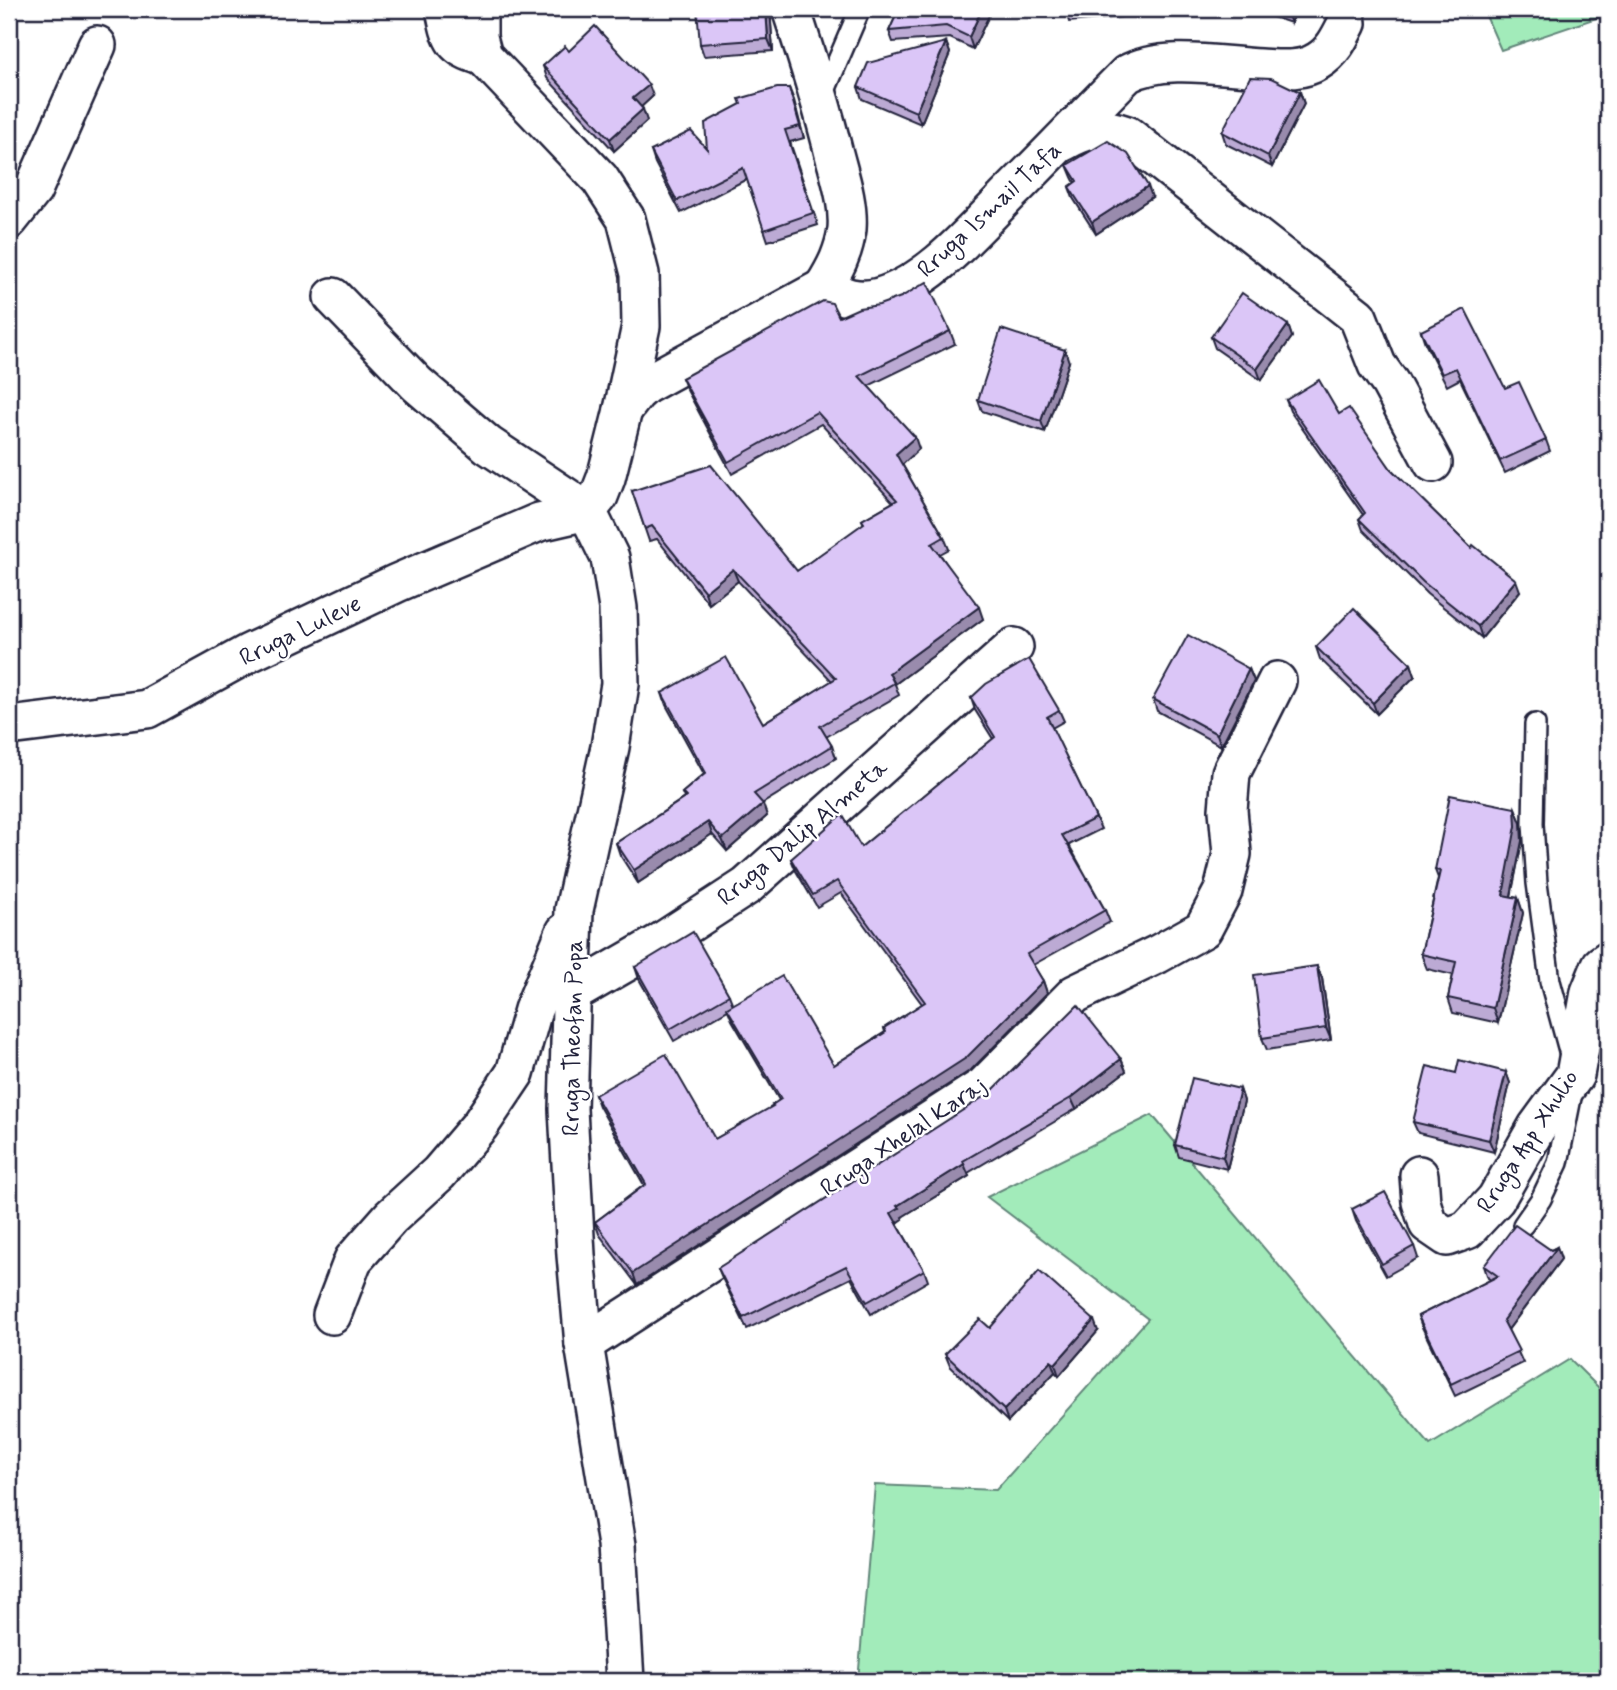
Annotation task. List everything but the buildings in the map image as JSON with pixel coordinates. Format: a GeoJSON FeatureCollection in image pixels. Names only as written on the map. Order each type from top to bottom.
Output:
{"type":"FeatureCollection","features":[{"type":"Feature","properties":{"kind":"street"},"geometry":{"type":"LineString","coordinates":[[445,9],[450,36],[456,45],[467,52],[483,56]]}},
{"type":"Feature","properties":{"kind":"street"},"geometry":{"type":"LineString","coordinates":[[333,297],[417,384],[488,445],[587,511],[599,496],[623,410],[641,326],[640,274],[626,219],[600,179],[483,56],[478,37],[478,9]]}},
{"type":"Feature","properties":{"kind":"street"},"geometry":{"type":"LineString","coordinates":[[623,410],[645,385],[823,288],[838,265],[847,226],[843,187],[821,101],[791,9]]}},
{"type":"Feature","properties":{"kind":"street","name":"Rruga Ismail Tafa"},"geometry":{"type":"LineString","coordinates":[[823,288],[860,300],[878,298],[900,289],[941,261],[1059,145],[1126,74],[1135,69],[1150,65],[1185,64],[1301,68],[1326,55],[1347,23]]}},
{"type":"Feature","properties":{"kind":"street"},"geometry":{"type":"LineString","coordinates":[[9,220],[33,190],[97,45]]}},
{"type":"Feature","properties":{"kind":"street"},"geometry":{"type":"LineString","coordinates":[[1059,145],[1084,130],[1106,129],[1127,135],[1358,317],[1377,365],[1390,383],[1433,463]]}},
{"type":"Feature","properties":{"kind":"street","name":"Rruga Luleve"},"geometry":{"type":"LineString","coordinates":[[9,726],[146,709],[249,653],[397,583],[539,522],[587,511]]}},
{"type":"Feature","properties":{"kind":"street","name":"Rruga Theofan Popa"},"geometry":{"type":"LineString","coordinates":[[587,511],[610,558],[618,608],[620,684],[610,747],[574,910],[568,1109],[584,1344],[617,1545],[625,1681]]}},
{"type":"Feature","properties":{"kind":"street","name":"Rruga Dalip Almeta"},"geometry":{"type":"LineString","coordinates":[[573,993],[659,944],[747,886],[1014,647]]}},
{"type":"Feature","properties":{"kind":"street","name":"Rruga Xhelal Karaj"},"geometry":{"type":"LineString","coordinates":[[584,1344],[984,1086],[1075,994],[1203,929],[1223,891],[1233,853],[1228,810],[1231,773],[1277,681]]}},
{"type":"Feature","properties":{"kind":"street"},"geometry":{"type":"LineString","coordinates":[[332,1315],[353,1260],[391,1217],[439,1173],[480,1125],[515,1073],[533,1010],[574,910]]}},
{"type":"Feature","properties":{"kind":"street","name":"Rruga App Xhulio"},"geometry":{"type":"LineString","coordinates":[[1419,1175],[1421,1202],[1428,1224],[1447,1237],[1467,1230],[1496,1199],[1537,1127],[1575,1075],[1590,992],[1601,965],[1608,960]]}},
{"type":"Feature","properties":{"kind":"lane"},"geometry":{"type":"LineString","coordinates":[[821,101],[860,9]]}},
{"type":"Feature","properties":{"kind":"lane"},"geometry":{"type":"LineString","coordinates":[[1522,1225],[1541,1199],[1558,1163],[1567,1128],[1575,1075],[1550,981],[1537,883],[1533,824],[1535,724]]}},
{"type":"Feature","properties":{"kind":"green space"},"geometry":{"type":"Polygon","coordinates":[[[1483,9],[1608,9],[1608,14],[1501,50],[1483,9]]]}},
{"type":"Feature","properties":{"kind":"green space"},"geometry":{"type":"Polygon","coordinates":[[[1152,1115],[1430,1445],[1570,1359],[1608,1397],[1608,1681],[858,1681],[875,1485],[996,1490],[1148,1319],[987,1197],[1152,1115]]]}}]}
